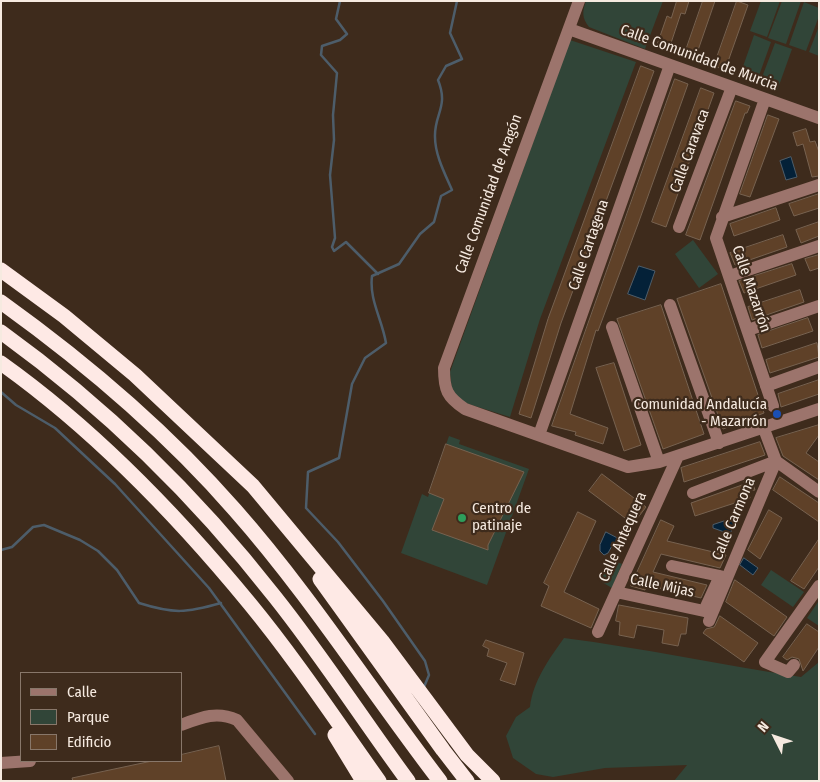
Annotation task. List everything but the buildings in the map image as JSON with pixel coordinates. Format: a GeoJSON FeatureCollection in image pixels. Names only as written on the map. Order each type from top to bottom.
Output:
{"type":"FeatureCollection","features":[{"type":"Feature","properties":{"kind":"highway"},"geometry":{"type":"LineString","coordinates":[[1,270],[64,316],[135,374],[254,486],[382,641],[467,755],[493,781]]}},
{"type":"Feature","properties":{"kind":"highway"},"geometry":{"type":"LineString","coordinates":[[1,302],[43,332],[120,395],[176,448],[235,510],[293,582],[440,781]]}},
{"type":"Feature","properties":{"kind":"highway"},"geometry":{"type":"LineString","coordinates":[[1,332],[105,414],[161,466],[217,527],[275,597],[408,781]]}},
{"type":"Feature","properties":{"kind":"highway"},"geometry":{"type":"LineString","coordinates":[[1,363],[89,435],[142,484],[204,550],[285,650],[379,781]]}},
{"type":"Feature","properties":{"kind":"highway"},"geometry":{"type":"LineString","coordinates":[[194,428],[251,493],[312,568],[467,781]]}},
{"type":"Feature","properties":{"kind":"highway"},"geometry":{"type":"LineString","coordinates":[[204,550],[334,734],[364,781]]}},
{"type":"Feature","properties":{"kind":"street","name":"Calle Comunidad de Aragón"},"geometry":{"type":"LineString","coordinates":[[539,435],[465,409],[452,400],[444,385],[444,368],[579,1]]}},
{"type":"Feature","properties":{"kind":"street","name":"Calle Comunidad de Murcia"},"geometry":{"type":"LineString","coordinates":[[569,29],[765,99],[818,120]]}},
{"type":"Feature","properties":{"kind":"street","name":"Calle Cartagena"},"geometry":{"type":"LineString","coordinates":[[539,435],[670,65]]}},
{"type":"Feature","properties":{"kind":"street","name":"Calle Caravaca"},"geometry":{"type":"LineString","coordinates":[[680,227],[732,87]]}},
{"type":"Feature","properties":{"kind":"street","name":"Calle Mazarrón"},"geometry":{"type":"LineString","coordinates":[[765,99],[716,238],[772,406]]}},
{"type":"Feature","properties":{"kind":"street"},"geometry":{"type":"LineString","coordinates":[[722,217],[819,185]]}},
{"type":"Feature","properties":{"kind":"street"},"geometry":{"type":"LineString","coordinates":[[730,276],[819,246]]}},
{"type":"Feature","properties":{"kind":"street"},"geometry":{"type":"LineString","coordinates":[[670,305],[719,443]]}},
{"type":"Feature","properties":{"kind":"street"},"geometry":{"type":"LineString","coordinates":[[748,330],[819,306]]}},
{"type":"Feature","properties":{"kind":"street"},"geometry":{"type":"LineString","coordinates":[[612,326],[659,462]]}},
{"type":"Feature","properties":{"kind":"street"},"geometry":{"type":"LineString","coordinates":[[766,386],[819,367]]}},
{"type":"Feature","properties":{"kind":"street"},"geometry":{"type":"LineString","coordinates":[[539,435],[628,467],[659,462],[764,429],[819,409]]}},
{"type":"Feature","properties":{"kind":"street"},"geometry":{"type":"LineString","coordinates":[[764,429],[776,461],[819,492]]}},
{"type":"Feature","properties":{"kind":"street","name":"Calle Antequera"},"geometry":{"type":"LineString","coordinates":[[598,632],[678,456]]}},
{"type":"Feature","properties":{"kind":"street"},"geometry":{"type":"LineString","coordinates":[[693,493],[776,461]]}},
{"type":"Feature","properties":{"kind":"street","name":"Calle Carmona"},"geometry":{"type":"LineString","coordinates":[[709,621],[776,461]]}},
{"type":"Feature","properties":{"kind":"street","name":"Calle Mijas"},"geometry":{"type":"LineString","coordinates":[[616,592],[704,611],[720,576],[672,566]]}},
{"type":"Feature","properties":{"kind":"street"},"geometry":{"type":"LineString","coordinates":[[794,665],[788,672],[765,662],[819,586]]}},
{"type":"Feature","properties":{"kind":"street"},"geometry":{"type":"LineString","coordinates":[[182,725],[210,715],[226,715],[237,720],[288,781]]}},
{"type":"Feature","properties":{"kind":"street"},"geometry":{"type":"LineString","coordinates":[[1,763],[20,762]]}},
{"type":"Feature","properties":{"kind":"green space"},"geometry":{"type":"Polygon","coordinates":[[[586,1],[663,1],[645,49],[589,27],[583,15],[586,1]]]}},
{"type":"Feature","properties":{"kind":"green space"},"geometry":{"type":"Polygon","coordinates":[[[761,1],[780,1],[767,37],[750,31],[761,1]]]}},
{"type":"Feature","properties":{"kind":"green space"},"geometry":{"type":"Polygon","coordinates":[[[782,1],[801,1],[786,44],[768,38],[782,1]]]}},
{"type":"Feature","properties":{"kind":"green space"},"geometry":{"type":"Polygon","coordinates":[[[804,2],[819,8],[819,16],[806,51],[789,45],[804,2]]]}},
{"type":"Feature","properties":{"kind":"green space"},"geometry":{"type":"Polygon","coordinates":[[[819,26],[819,56],[809,52],[819,26]]]}},
{"type":"Feature","properties":{"kind":"green space"},"geometry":{"type":"Polygon","coordinates":[[[754,35],[771,42],[756,84],[739,78],[754,35]]]}},
{"type":"Feature","properties":{"kind":"green space"},"geometry":{"type":"Polygon","coordinates":[[[570,40],[636,62],[540,319],[510,417],[462,402],[452,390],[450,372],[570,40]]]}},
{"type":"Feature","properties":{"kind":"green space"},"geometry":{"type":"Polygon","coordinates":[[[775,43],[792,49],[777,91],[759,85],[775,43]]]}},
{"type":"Feature","properties":{"kind":"green space"},"geometry":{"type":"Polygon","coordinates":[[[693,240],[718,274],[699,288],[675,254],[693,240]]]}},
{"type":"Feature","properties":{"kind":"green space","name":"Centro de patinaje"},"geometry":{"type":"Polygon","coordinates":[[[449,436],[460,440],[459,444],[529,469],[487,585],[401,553],[422,494],[428,497],[449,436]]]}},
{"type":"Feature","properties":{"kind":"green space"},"geometry":{"type":"Polygon","coordinates":[[[610,559],[622,564],[612,588],[600,581],[610,559]]]}},
{"type":"Feature","properties":{"kind":"green space"},"geometry":{"type":"Polygon","coordinates":[[[771,570],[804,592],[793,607],[761,585],[771,570]]]}},
{"type":"Feature","properties":{"kind":"green space"},"geometry":{"type":"Polygon","coordinates":[[[819,603],[819,626],[807,618],[819,603]]]}},
{"type":"Feature","properties":{"kind":"green space"},"geometry":{"type":"Polygon","coordinates":[[[564,638],[801,677],[819,662],[819,781],[674,781],[687,765],[605,768],[553,777],[536,774],[513,758],[506,736],[516,717],[530,707],[538,679],[547,662],[564,638]]]}},
{"type":"Feature","properties":{"kind":"water"},"geometry":{"type":"Polygon","coordinates":[[[791,157],[797,177],[786,180],[780,161],[791,157]]]}},
{"type":"Feature","properties":{"kind":"water"},"geometry":{"type":"Polygon","coordinates":[[[639,266],[655,271],[645,300],[628,294],[639,266]]]}},
{"type":"Feature","properties":{"kind":"water"},"geometry":{"type":"Polygon","coordinates":[[[734,518],[736,520],[730,534],[713,528],[713,525],[734,518]]]}},
{"type":"Feature","properties":{"kind":"water"},"geometry":{"type":"Polygon","coordinates":[[[606,532],[625,542],[620,550],[616,549],[615,544],[613,544],[608,553],[604,555],[600,551],[600,545],[606,532]]]}},
{"type":"Feature","properties":{"kind":"water"},"geometry":{"type":"Polygon","coordinates":[[[744,558],[758,568],[753,575],[740,565],[744,558]]]}},
{"type":"Feature","properties":{"kind":"waterway"},"geometry":{"type":"LineString","coordinates":[[340,1],[336,19],[347,34],[340,40],[322,46],[321,55],[337,73],[333,115],[334,140],[330,175],[335,238],[332,247],[334,251],[346,242],[378,274]]}},
{"type":"Feature","properties":{"kind":"waterway"},"geometry":{"type":"LineString","coordinates":[[424,687],[429,675],[425,661],[383,601],[338,542],[306,508],[308,472],[339,458],[352,384],[365,358],[386,343],[372,293],[372,276],[399,264],[420,234],[434,222],[441,196],[452,190],[435,144],[435,129],[442,104],[438,80],[446,66],[462,59],[450,33],[457,1]]}},
{"type":"Feature","properties":{"kind":"waterway"},"geometry":{"type":"LineString","coordinates":[[1,392],[16,405],[55,428],[115,484],[209,588],[315,734]]}},
{"type":"Feature","properties":{"kind":"waterway"},"geometry":{"type":"LineString","coordinates":[[1,550],[12,547],[33,527],[44,525],[80,540],[98,551],[117,570],[139,603],[180,611],[221,603]]}},
{"type":"Feature","properties":{"kind":"place","name":"Comunidad Andalucía - Mazarrón"},"geometry":{"type":"Point","coordinates":[777,414]}},
{"type":"Feature","properties":{"kind":"place","name":"Centro de patinaje"},"geometry":{"type":"Point","coordinates":[462,518]}}]}
